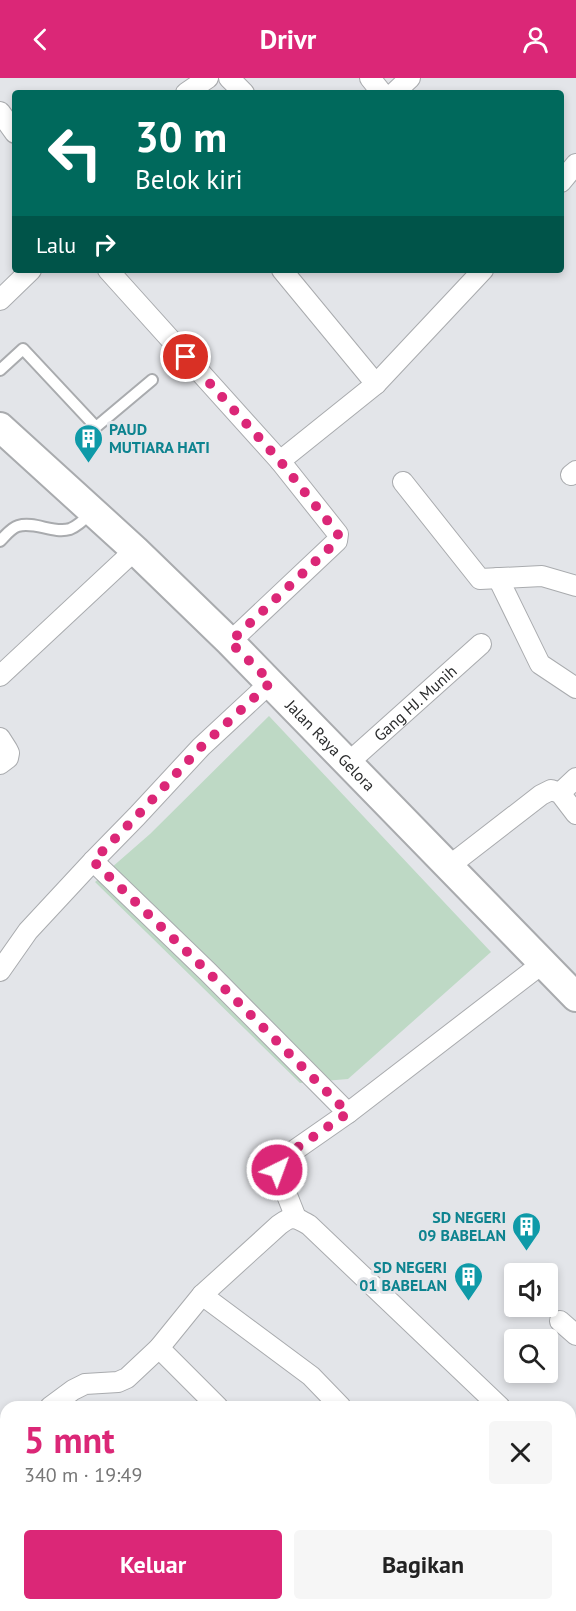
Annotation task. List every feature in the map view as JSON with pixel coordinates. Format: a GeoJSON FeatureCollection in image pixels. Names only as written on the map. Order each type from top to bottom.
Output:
{"type":"FeatureCollection","features":[{"type":"Feature","properties":{"kind":"street"},"geometry":{"type":"LineString","coordinates":[[190,90],[208,78]]}},
{"type":"Feature","properties":{"kind":"street"},"geometry":{"type":"LineString","coordinates":[[229,78],[241,90]]}},
{"type":"Feature","properties":{"kind":"street"},"geometry":{"type":"LineString","coordinates":[[370,78],[380,90]]}},
{"type":"Feature","properties":{"kind":"street"},"geometry":{"type":"LineString","coordinates":[[397,90],[410,78]]}},
{"type":"Feature","properties":{"kind":"street"},"geometry":{"type":"LineString","coordinates":[[0,112],[12,129]]}},
{"type":"Feature","properties":{"kind":"street"},"geometry":{"type":"LineString","coordinates":[[564,178],[576,164]]}},
{"type":"Feature","properties":{"kind":"street"},"geometry":{"type":"LineString","coordinates":[[0,300],[28,273]]}},
{"type":"Feature","properties":{"kind":"street"},"geometry":{"type":"LineString","coordinates":[[111,273],[280,461],[338,534],[337,541],[230,642]]}},
{"type":"Feature","properties":{"kind":"street"},"geometry":{"type":"LineString","coordinates":[[284,273],[376,384]]}},
{"type":"Feature","properties":{"kind":"street"},"geometry":{"type":"LineString","coordinates":[[280,461],[376,384],[480,273]]}},
{"type":"Feature","properties":{"kind":"street","name":"Jalan Raya Gelora"},"geometry":{"type":"LineString","coordinates":[[0,427],[135,550],[271,682],[576,997]]}},
{"type":"Feature","properties":{"kind":"street"},"geometry":{"type":"LineString","coordinates":[[403,482],[480,579],[542,576],[576,586]]}},
{"type":"Feature","properties":{"kind":"street"},"geometry":{"type":"LineString","coordinates":[[0,676],[135,550]]}},
{"type":"Feature","properties":{"kind":"street"},"geometry":{"type":"LineString","coordinates":[[498,578],[540,664],[576,688]]}},
{"type":"Feature","properties":{"kind":"street","name":"Gang HJ. Munih"},"geometry":{"type":"LineString","coordinates":[[348,763],[481,644]]}},
{"type":"Feature","properties":{"kind":"street"},"geometry":{"type":"LineString","coordinates":[[0,971],[28,931],[93,861],[201,747],[271,682]]}},
{"type":"Feature","properties":{"kind":"street"},"geometry":{"type":"LineString","coordinates":[[0,738],[9,753],[8,758],[0,764]]}},
{"type":"Feature","properties":{"kind":"street"},"geometry":{"type":"LineString","coordinates":[[560,793],[576,778]]}},
{"type":"Feature","properties":{"kind":"street"},"geometry":{"type":"LineString","coordinates":[[448,867],[541,795],[551,790],[560,793],[576,814]]}},
{"type":"Feature","properties":{"kind":"street"},"geometry":{"type":"LineString","coordinates":[[93,861],[208,972],[348,1113]]}},
{"type":"Feature","properties":{"kind":"street"},"geometry":{"type":"LineString","coordinates":[[296,1218],[277,1170],[285,1156],[348,1113],[543,963]]}},
{"type":"Feature","properties":{"kind":"street"},"geometry":{"type":"LineString","coordinates":[[58,1401],[85,1384],[118,1382],[127,1378],[159,1348],[202,1295],[279,1225],[287,1219],[296,1218],[309,1225],[494,1401]]}},
{"type":"Feature","properties":{"kind":"street"},"geometry":{"type":"LineString","coordinates":[[202,1295],[310,1376],[335,1401]]}},
{"type":"Feature","properties":{"kind":"street"},"geometry":{"type":"LineString","coordinates":[[560,1320],[576,1335]]}},
{"type":"Feature","properties":{"kind":"street"},"geometry":{"type":"LineString","coordinates":[[159,1348],[212,1401]]}},
{"type":"Feature","properties":{"kind":"lane"},"geometry":{"type":"LineString","coordinates":[[0,370],[23,349],[96,427],[152,380]]}},
{"type":"Feature","properties":{"kind":"lane"},"geometry":{"type":"LineString","coordinates":[[0,542],[8,532],[18,526],[60,531],[73,528],[92,512]]}},
{"type":"Feature","properties":{"kind":"green space"},"geometry":{"type":"Polygon","coordinates":[[[269,716],[491,952],[348,1079],[300,1083],[95,882],[150,834],[269,716]]]}},
{"type":"Feature","properties":{"kind":"place","name":"PAUD MUTIARA HATI"},"geometry":{"type":"Point","coordinates":[88,464]}},
{"type":"Feature","properties":{"kind":"place","name":"SD NEGERI 09 BABELAN"},"geometry":{"type":"Point","coordinates":[527,1252]}},
{"type":"Feature","properties":{"kind":"place","name":"SD NEGERI 01 BABELAN"},"geometry":{"type":"Point","coordinates":[468,1302]}},
{"type":"Feature","properties":{"kind":"route"},"geometry":{"type":"LineString","coordinates":[[186,357],[280,461],[338,534],[338,538],[230,642],[271,682],[201,747],[93,861],[208,972],[348,1113],[285,1156],[277,1170]]}}]}
